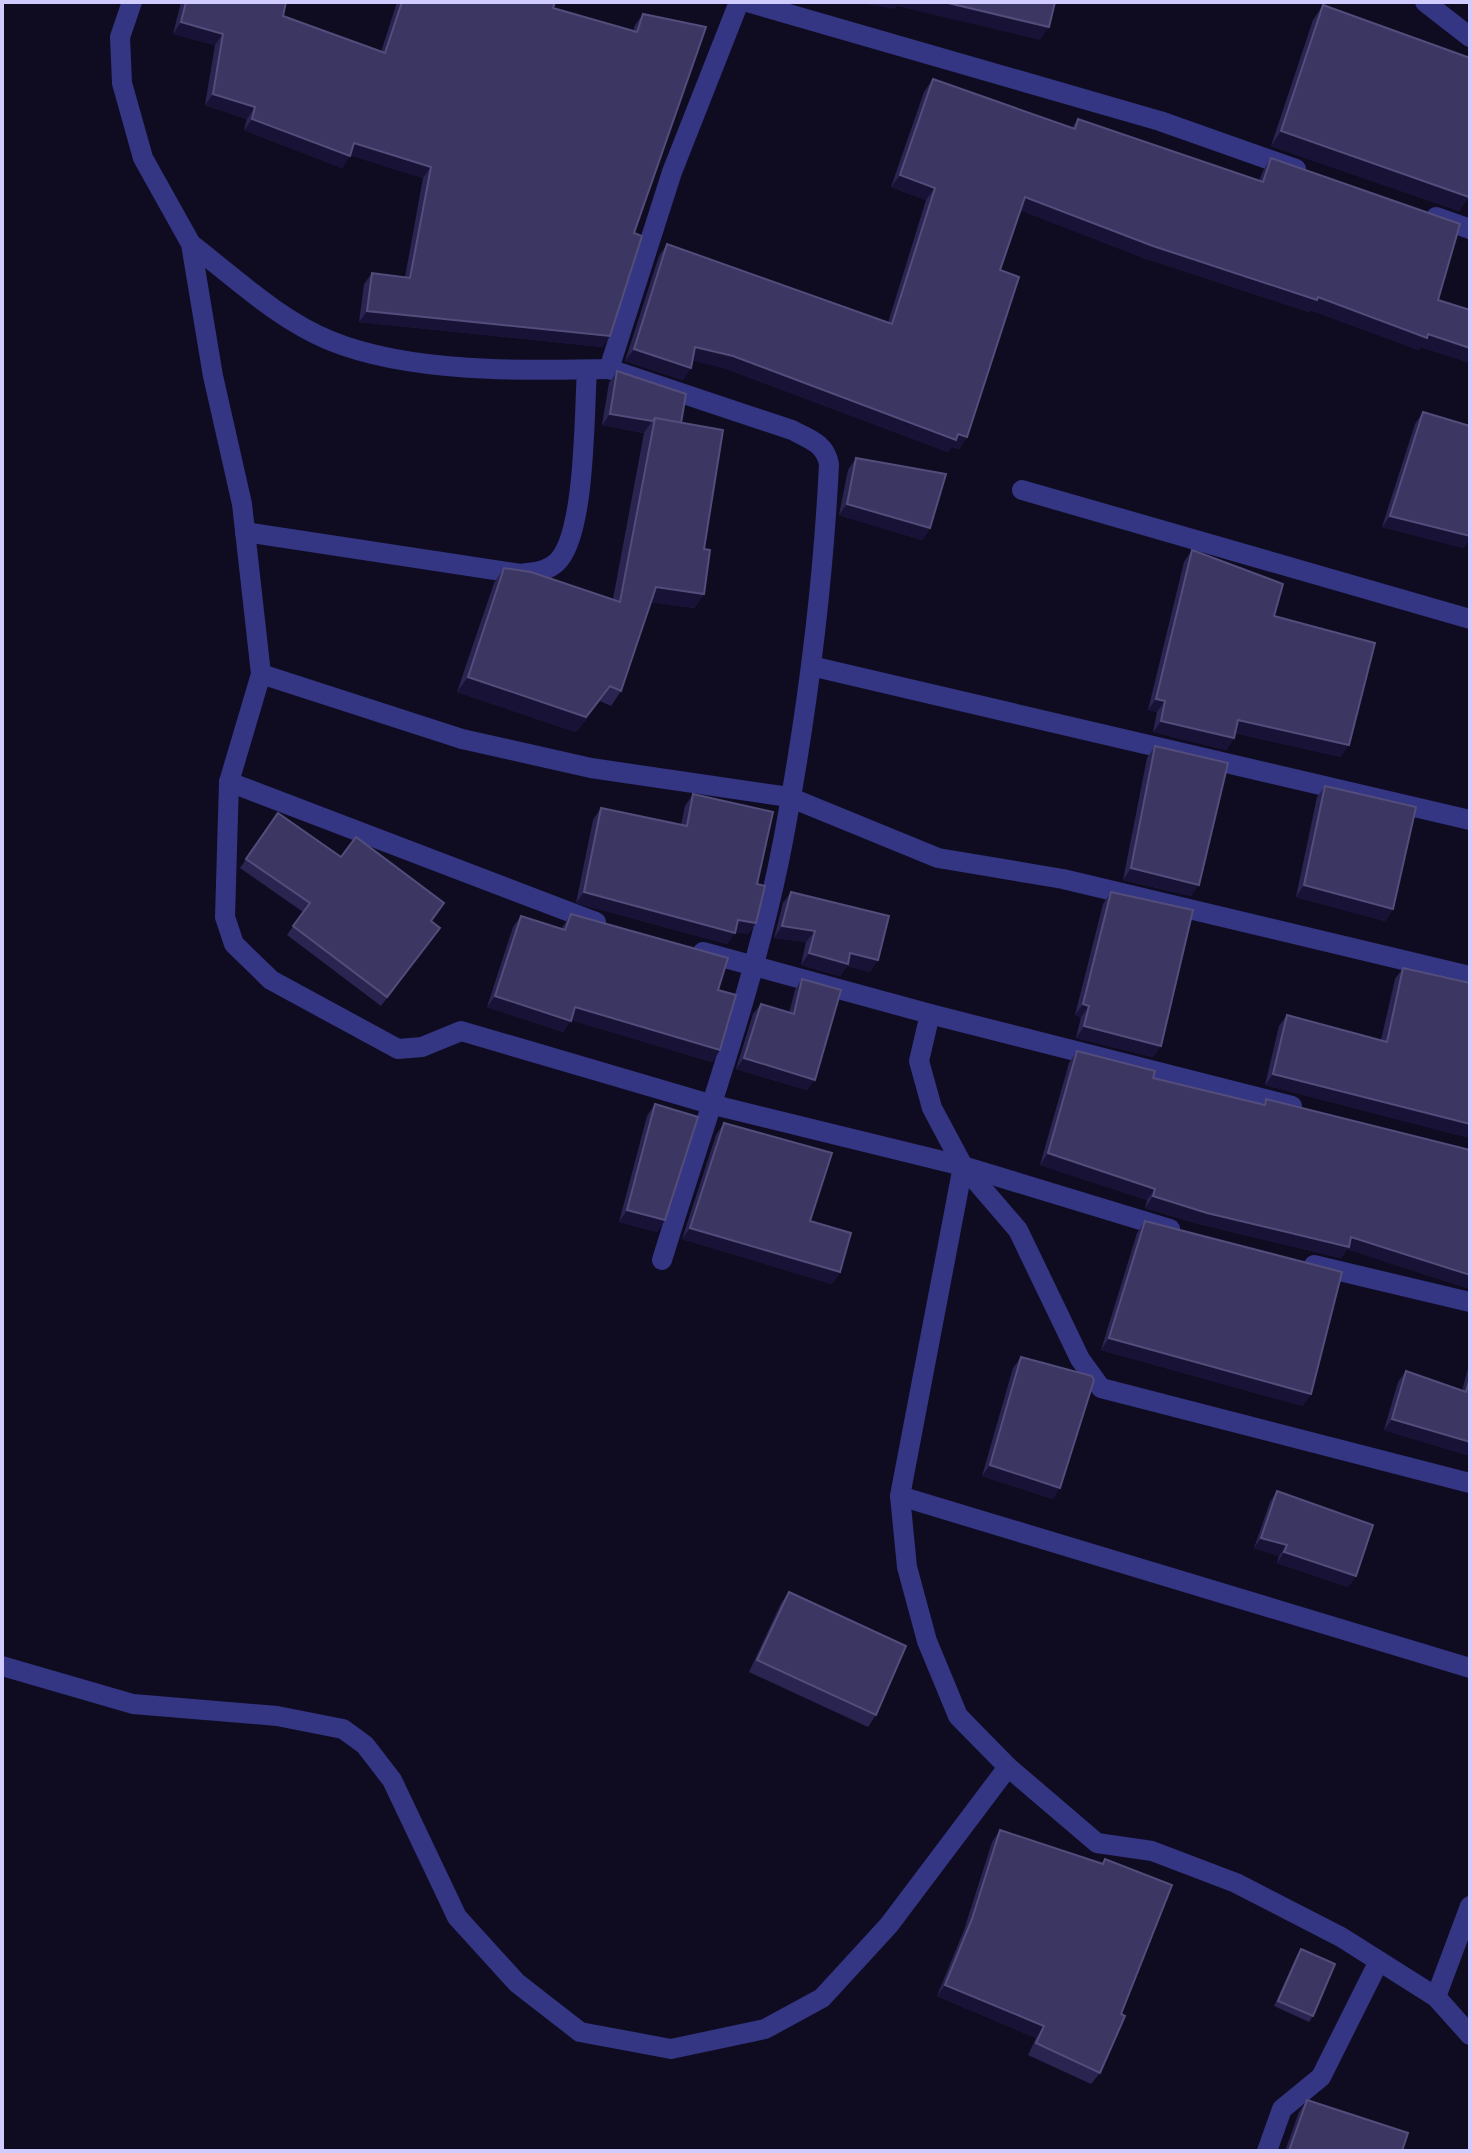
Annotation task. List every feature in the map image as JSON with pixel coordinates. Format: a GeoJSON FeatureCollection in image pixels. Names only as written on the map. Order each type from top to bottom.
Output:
{"type":"FeatureCollection","features":[{"type":"Feature","properties":{"kind":"street"},"geometry":{"type":"LineString","coordinates":[[132,2],[120,37],[122,83],[143,158],[191,244],[245,532],[261,674],[229,782],[225,917],[234,944],[271,980],[398,1049],[422,1047],[461,1031],[710,1104],[963,1166],[1196,1237]]}},
{"type":"Feature","properties":{"kind":"street"},"geometry":{"type":"LineString","coordinates":[[609,369],[672,172],[739,2]]}},
{"type":"Feature","properties":{"kind":"street"},"geometry":{"type":"LineString","coordinates":[[747,2],[803,10],[1160,121],[1322,178]]}},
{"type":"Feature","properties":{"kind":"street"},"geometry":{"type":"LineString","coordinates":[[1425,2],[1470,37]]}},
{"type":"Feature","properties":{"kind":"street"},"geometry":{"type":"LineString","coordinates":[[1411,209],[1470,229]]}},
{"type":"Feature","properties":{"kind":"street"},"geometry":{"type":"LineString","coordinates":[[191,244],[266,303],[343,345],[435,364],[532,371],[609,369],[792,430],[827,451],[828,489],[811,666],[784,837],[752,966],[662,1260]]}},
{"type":"Feature","properties":{"kind":"street"},"geometry":{"type":"LineString","coordinates":[[245,532],[521,574],[544,571],[558,562],[576,523],[587,370]]}},
{"type":"Feature","properties":{"kind":"street"},"geometry":{"type":"LineString","coordinates":[[1022,490],[1470,619]]}},
{"type":"Feature","properties":{"kind":"street"},"geometry":{"type":"LineString","coordinates":[[811,666],[1470,820]]}},
{"type":"Feature","properties":{"kind":"street"},"geometry":{"type":"LineString","coordinates":[[261,674],[462,739],[591,768],[789,797],[938,858],[1063,879],[1470,976]]}},
{"type":"Feature","properties":{"kind":"street"},"geometry":{"type":"LineString","coordinates":[[229,782],[568,914],[614,927]]}},
{"type":"Feature","properties":{"kind":"street"},"geometry":{"type":"LineString","coordinates":[[690,949],[930,1014],[1316,1112]]}},
{"type":"Feature","properties":{"kind":"street"},"geometry":{"type":"LineString","coordinates":[[930,1014],[919,1061],[932,1108],[963,1166],[1018,1230],[1080,1359],[1101,1388],[1470,1483]]}},
{"type":"Feature","properties":{"kind":"street"},"geometry":{"type":"LineString","coordinates":[[963,1166],[900,1496],[907,1567],[927,1641],[958,1716],[1008,1767],[1097,1843],[1152,1851],[1236,1883],[1341,1937],[1436,1997],[1470,2035]]}},
{"type":"Feature","properties":{"kind":"street"},"geometry":{"type":"LineString","coordinates":[[1287,1259],[1470,1302]]}},
{"type":"Feature","properties":{"kind":"street"},"geometry":{"type":"LineString","coordinates":[[900,1496],[1470,1668]]}},
{"type":"Feature","properties":{"kind":"street"},"geometry":{"type":"LineString","coordinates":[[2,1666],[133,1704],[308,1719],[343,1729],[365,1745],[392,1780],[457,1917],[517,1983],[580,2032],[671,2049],[765,2029],[822,1998],[889,1925],[1008,1767]]}},
{"type":"Feature","properties":{"kind":"street"},"geometry":{"type":"LineString","coordinates":[[1436,1997],[1470,1906]]}},
{"type":"Feature","properties":{"kind":"street"},"geometry":{"type":"LineString","coordinates":[[1267,2151],[1282,2109],[1321,2077],[1379,1961]]}},
{"type":"Feature","properties":{"kind":"building"},"geometry":{"type":"Polygon","coordinates":[[[186,2],[286,2],[283,16],[385,53],[402,2],[555,2],[553,8],[637,32],[643,14],[706,27],[634,233],[642,236],[610,336],[367,311],[372,273],[410,278],[431,167],[354,143],[350,156],[252,119],[255,107],[213,94],[223,34],[181,22],[186,2]]]}},
{"type":"Feature","properties":{"kind":"building"},"geometry":{"type":"Polygon","coordinates":[[[944,2],[1055,2],[1049,27],[944,2]]]}},
{"type":"Feature","properties":{"kind":"building"},"geometry":{"type":"Polygon","coordinates":[[[1323,5],[1470,58],[1469,197],[1281,131],[1323,5]]]}},
{"type":"Feature","properties":{"kind":"building"},"geometry":{"type":"Polygon","coordinates":[[[933,79],[1075,129],[1078,119],[1263,182],[1271,158],[1460,224],[1438,300],[1470,310],[1470,348],[1428,334],[1427,338],[1318,297],[1317,300],[1153,246],[1025,197],[1000,270],[1019,277],[967,437],[958,434],[956,440],[733,356],[695,347],[691,368],[634,349],[667,244],[892,324],[935,188],[900,175],[933,79]]]}},
{"type":"Feature","properties":{"kind":"building"},"geometry":{"type":"Polygon","coordinates":[[[617,371],[686,394],[681,423],[610,414],[617,371]]]}},
{"type":"Feature","properties":{"kind":"building"},"geometry":{"type":"Polygon","coordinates":[[[1423,412],[1470,426],[1470,536],[1390,516],[1423,412]]]}},
{"type":"Feature","properties":{"kind":"building"},"geometry":{"type":"Polygon","coordinates":[[[655,418],[723,430],[704,549],[710,550],[704,594],[656,587],[621,691],[610,686],[586,717],[468,677],[504,568],[531,572],[620,602],[655,418]]]}},
{"type":"Feature","properties":{"kind":"building"},"geometry":{"type":"Polygon","coordinates":[[[856,458],[946,474],[930,528],[847,504],[856,458]]]}},
{"type":"Feature","properties":{"kind":"building"},"geometry":{"type":"Polygon","coordinates":[[[1192,550],[1283,584],[1274,616],[1375,643],[1349,745],[1238,720],[1234,738],[1161,721],[1165,701],[1156,699],[1192,550]]]}},
{"type":"Feature","properties":{"kind":"building"},"geometry":{"type":"Polygon","coordinates":[[[1155,746],[1228,763],[1199,885],[1131,868],[1155,746]]]}},
{"type":"Feature","properties":{"kind":"building"},"geometry":{"type":"Polygon","coordinates":[[[1325,786],[1416,807],[1393,909],[1304,885],[1325,786]]]}},
{"type":"Feature","properties":{"kind":"building"},"geometry":{"type":"Polygon","coordinates":[[[693,794],[773,812],[757,884],[765,886],[756,923],[738,920],[735,933],[584,892],[601,808],[687,826],[693,794]]]}},
{"type":"Feature","properties":{"kind":"building"},"geometry":{"type":"Polygon","coordinates":[[[278,813],[341,857],[356,837],[444,903],[431,921],[440,928],[387,997],[293,926],[310,903],[246,859],[278,813]]]}},
{"type":"Feature","properties":{"kind":"building"},"geometry":{"type":"Polygon","coordinates":[[[791,892],[889,916],[878,960],[850,953],[848,964],[809,953],[815,931],[782,926],[791,892]]]}},
{"type":"Feature","properties":{"kind":"building"},"geometry":{"type":"Polygon","coordinates":[[[1111,892],[1193,910],[1161,1046],[1084,1026],[1089,1006],[1083,1004],[1111,892]]]}},
{"type":"Feature","properties":{"kind":"building"},"geometry":{"type":"Polygon","coordinates":[[[571,914],[728,958],[718,990],[736,995],[720,1050],[575,1007],[571,1021],[495,996],[521,916],[565,930],[571,914]]]}},
{"type":"Feature","properties":{"kind":"building"},"geometry":{"type":"Polygon","coordinates":[[[1403,968],[1470,983],[1470,1124],[1273,1074],[1287,1015],[1387,1042],[1403,968]]]}},
{"type":"Feature","properties":{"kind":"building"},"geometry":{"type":"Polygon","coordinates":[[[802,979],[841,990],[815,1080],[744,1058],[761,1004],[794,1014],[802,979]]]}},
{"type":"Feature","properties":{"kind":"building"},"geometry":{"type":"Polygon","coordinates":[[[1077,1051],[1155,1071],[1153,1078],[1265,1105],[1266,1099],[1470,1150],[1470,1275],[1351,1237],[1349,1247],[1207,1213],[1153,1196],[1155,1189],[1048,1153],[1077,1051]]]}},
{"type":"Feature","properties":{"kind":"building"},"geometry":{"type":"Polygon","coordinates":[[[655,1104],[698,1117],[665,1220],[627,1210],[655,1104]]]}},
{"type":"Feature","properties":{"kind":"building"},"geometry":{"type":"Polygon","coordinates":[[[724,1123],[832,1153],[810,1221],[851,1233],[840,1272],[690,1228],[724,1123]]]}},
{"type":"Feature","properties":{"kind":"building"},"geometry":{"type":"Polygon","coordinates":[[[1145,1221],[1342,1272],[1311,1394],[1109,1338],[1145,1221]]]}},
{"type":"Feature","properties":{"kind":"building"},"geometry":{"type":"Polygon","coordinates":[[[1021,1357],[1092,1376],[1094,1380],[1060,1488],[990,1465],[1021,1357]]]}},
{"type":"Feature","properties":{"kind":"building"},"geometry":{"type":"Polygon","coordinates":[[[1406,1371],[1466,1392],[1470,1378],[1470,1442],[1392,1419],[1406,1371]]]}},
{"type":"Feature","properties":{"kind":"building"},"geometry":{"type":"Polygon","coordinates":[[[1277,1491],[1373,1525],[1356,1576],[1284,1552],[1287,1545],[1261,1538],[1277,1491]]]}},
{"type":"Feature","properties":{"kind":"building"},"geometry":{"type":"Polygon","coordinates":[[[789,1592],[906,1646],[876,1715],[757,1660],[789,1592]]]}},
{"type":"Feature","properties":{"kind":"building"},"geometry":{"type":"Polygon","coordinates":[[[1000,1830],[1103,1864],[1105,1859],[1172,1885],[1121,2014],[1125,2016],[1100,2073],[1036,2043],[1044,2026],[945,1985],[972,1919],[1000,1830]]]}},
{"type":"Feature","properties":{"kind":"building"},"geometry":{"type":"Polygon","coordinates":[[[1301,1949],[1335,1964],[1313,2016],[1278,2001],[1301,1949]]]}},
{"type":"Feature","properties":{"kind":"building"},"geometry":{"type":"Polygon","coordinates":[[[1307,2100],[1408,2133],[1402,2151],[1289,2151],[1307,2100]]]}}]}
